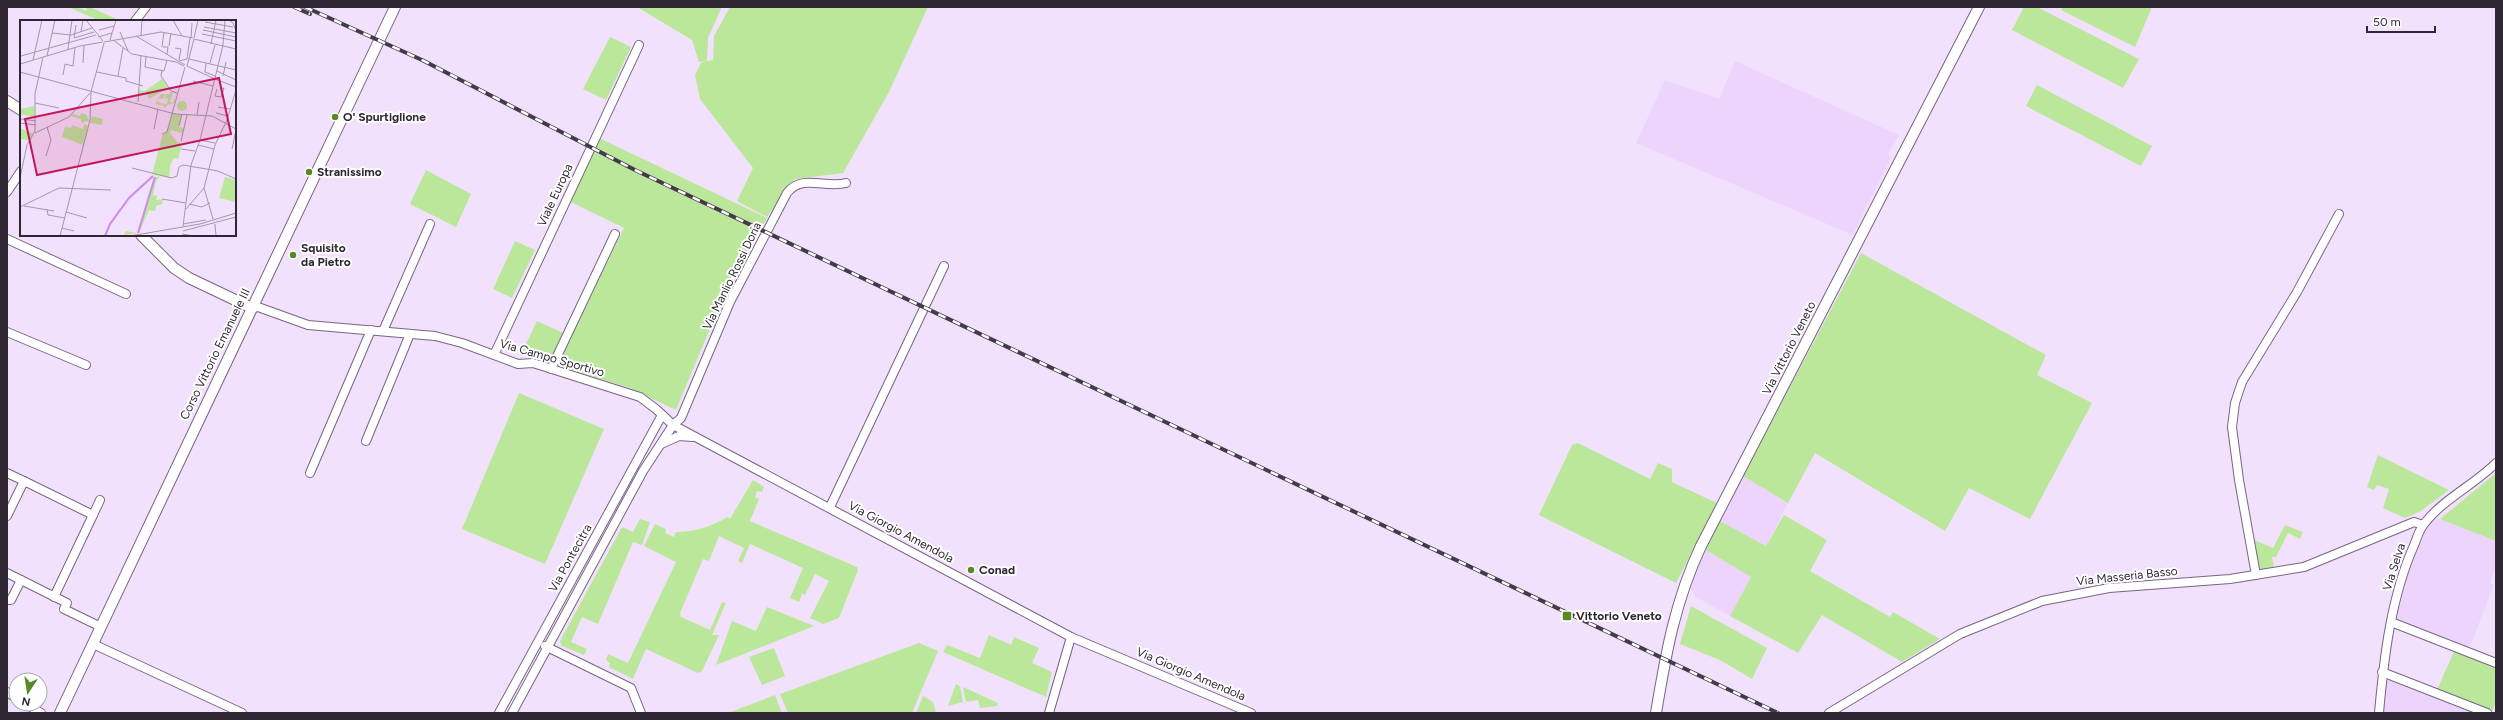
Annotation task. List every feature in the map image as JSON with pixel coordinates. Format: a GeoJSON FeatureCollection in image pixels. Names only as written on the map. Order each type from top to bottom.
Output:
{"type":"FeatureCollection","features":[{"type":"Feature","properties":{"kind":"street"},"geometry":{"type":"LineString","coordinates":[[136,20],[146,7]]}},
{"type":"Feature","properties":{"kind":"street","name":"Corso Vittorio Emanuele III"},"geometry":{"type":"LineString","coordinates":[[60,713],[395,7]]}},
{"type":"Feature","properties":{"kind":"street","name":"Via Vittorio Veneto"},"geometry":{"type":"LineString","coordinates":[[1656,713],[1672,624],[1681,592],[1698,552],[1979,7]]}},
{"type":"Feature","properties":{"kind":"street","name":"Viale Europa"},"geometry":{"type":"LineString","coordinates":[[494,354],[639,45]]}},
{"type":"Feature","properties":{"kind":"street"},"geometry":{"type":"LineString","coordinates":[[7,101],[20,109]]}},
{"type":"Feature","properties":{"kind":"street"},"geometry":{"type":"LineString","coordinates":[[7,192],[20,172]]}},
{"type":"Feature","properties":{"kind":"street","name":"Via Manlio Rossi Doria"},"geometry":{"type":"LineString","coordinates":[[673,425],[681,418],[730,302],[787,193],[798,184],[806,182],[833,185],[846,183]]}},
{"type":"Feature","properties":{"kind":"street"},"geometry":{"type":"LineString","coordinates":[[2256,575],[2238,480],[2232,427],[2235,403],[2242,382],[2297,292],[2339,214]]}},
{"type":"Feature","properties":{"kind":"street"},"geometry":{"type":"LineString","coordinates":[[383,331],[430,224]]}},
{"type":"Feature","properties":{"kind":"street"},"geometry":{"type":"LineString","coordinates":[[551,369],[615,234]]}},
{"type":"Feature","properties":{"kind":"street"},"geometry":{"type":"LineString","coordinates":[[142,236],[174,268],[189,278],[252,308]]}},
{"type":"Feature","properties":{"kind":"street"},"geometry":{"type":"LineString","coordinates":[[7,238],[126,294]]}},
{"type":"Feature","properties":{"kind":"street"},"geometry":{"type":"LineString","coordinates":[[830,507],[944,266]]}},
{"type":"Feature","properties":{"kind":"street","name":"Via Campo Sportivo"},"geometry":{"type":"LineString","coordinates":[[252,308],[258,307],[308,325],[383,331],[449,339],[494,354],[518,364],[533,363],[640,397],[673,425]]}},
{"type":"Feature","properties":{"kind":"street"},"geometry":{"type":"LineString","coordinates":[[310,473],[371,330]]}},
{"type":"Feature","properties":{"kind":"street"},"geometry":{"type":"LineString","coordinates":[[7,332],[86,365]]}},
{"type":"Feature","properties":{"kind":"street"},"geometry":{"type":"LineString","coordinates":[[366,441],[410,334]]}},
{"type":"Feature","properties":{"kind":"street","name":"Via Pontecitra"},"geometry":{"type":"LineString","coordinates":[[499,713],[662,415]]}},
{"type":"Feature","properties":{"kind":"street","name":"Via Giorgio Amendola"},"geometry":{"type":"LineString","coordinates":[[673,425],[830,507],[1071,637],[1251,713]]}},
{"type":"Feature","properties":{"kind":"street","name":"Via Pontecitra"},"geometry":{"type":"LineString","coordinates":[[512,713],[660,444],[673,425]]}},
{"type":"Feature","properties":{"kind":"street","name":"Via Giorgio Amendola"},"geometry":{"type":"LineString","coordinates":[[660,444],[679,436],[695,437]]}},
{"type":"Feature","properties":{"kind":"street","name":"Via Selva"},"geometry":{"type":"LineString","coordinates":[[2379,713],[2382,672],[2391,622],[2409,556],[2423,525],[2445,504],[2496,463]]}},
{"type":"Feature","properties":{"kind":"street"},"geometry":{"type":"LineString","coordinates":[[7,473],[93,515]]}},
{"type":"Feature","properties":{"kind":"street"},"geometry":{"type":"LineString","coordinates":[[7,516],[24,481]]}},
{"type":"Feature","properties":{"kind":"street"},"geometry":{"type":"LineString","coordinates":[[54,597],[100,500]]}},
{"type":"Feature","properties":{"kind":"street","name":"Via Masseria Basso"},"geometry":{"type":"LineString","coordinates":[[1829,713],[1960,634],[2042,601],[2109,588],[2256,575],[2304,567],[2414,522],[2423,525]]}},
{"type":"Feature","properties":{"kind":"street"},"geometry":{"type":"LineString","coordinates":[[7,573],[67,603],[64,609],[101,627]]}},
{"type":"Feature","properties":{"kind":"street"},"geometry":{"type":"LineString","coordinates":[[7,600],[11,600],[21,580]]}},
{"type":"Feature","properties":{"kind":"street"},"geometry":{"type":"LineString","coordinates":[[2391,622],[2496,663]]}},
{"type":"Feature","properties":{"kind":"street"},"geometry":{"type":"LineString","coordinates":[[1049,713],[1071,637]]}},
{"type":"Feature","properties":{"kind":"street"},"geometry":{"type":"LineString","coordinates":[[537,642],[631,688],[641,713]]}},
{"type":"Feature","properties":{"kind":"street"},"geometry":{"type":"LineString","coordinates":[[93,644],[242,713]]}},
{"type":"Feature","properties":{"kind":"street"},"geometry":{"type":"LineString","coordinates":[[2382,672],[2487,713]]}},
{"type":"Feature","properties":{"kind":"shaded area"},"geometry":{"type":"Polygon","coordinates":[[[1735,61],[1899,135],[1888,154],[1891,158],[1853,235],[1636,143],[1665,80],[1719,99],[1735,61]]]}},
{"type":"Feature","properties":{"kind":"shaded area"},"geometry":{"type":"Polygon","coordinates":[[[1743,476],[1788,503],[1766,546],[1720,521],[1743,476]]]}},
{"type":"Feature","properties":{"kind":"shaded area"},"geometry":{"type":"Polygon","coordinates":[[[2435,517],[2496,541],[2496,566],[2490,583],[2494,585],[2467,654],[2393,625],[2411,558],[2427,527],[2435,517]]]}},
{"type":"Feature","properties":{"kind":"shaded area"},"geometry":{"type":"Polygon","coordinates":[[[1706,550],[1752,577],[1730,616],[1696,597],[1689,587],[1706,550]]]}},
{"type":"Feature","properties":{"kind":"shaded area"},"geometry":{"type":"Polygon","coordinates":[[[2386,670],[2495,713],[2382,713],[2386,670]]]}},
{"type":"Feature","properties":{"kind":"green space"},"geometry":{"type":"Polygon","coordinates":[[[68,7],[77,7],[87,11],[86,7],[90,7],[119,20],[98,20],[68,7]]]}},
{"type":"Feature","properties":{"kind":"green space"},"geometry":{"type":"Polygon","coordinates":[[[637,7],[722,7],[708,38],[707,61],[713,60],[714,36],[730,7],[928,7],[889,92],[843,173],[795,179],[767,217],[737,201],[753,168],[700,99],[695,75],[701,63],[706,61],[699,62],[692,40],[637,7]]]}},
{"type":"Feature","properties":{"kind":"green space"},"geometry":{"type":"Polygon","coordinates":[[[2024,7],[2037,7],[2139,59],[2123,88],[2012,30],[2024,7]]]}},
{"type":"Feature","properties":{"kind":"green space"},"geometry":{"type":"Polygon","coordinates":[[[2063,7],[2152,7],[2135,47],[2061,10],[2063,7]]]}},
{"type":"Feature","properties":{"kind":"green space"},"geometry":{"type":"Polygon","coordinates":[[[610,37],[631,47],[606,100],[583,89],[610,37]]]}},
{"type":"Feature","properties":{"kind":"green space"},"geometry":{"type":"Polygon","coordinates":[[[2037,85],[2152,146],[2141,166],[2026,106],[2037,85]]]}},
{"type":"Feature","properties":{"kind":"green space"},"geometry":{"type":"Polygon","coordinates":[[[599,138],[767,218],[732,276],[676,410],[630,388],[559,366],[571,336],[624,228],[569,201],[599,138]]]}},
{"type":"Feature","properties":{"kind":"green space"},"geometry":{"type":"Polygon","coordinates":[[[426,170],[471,194],[456,227],[410,204],[426,170]]]}},
{"type":"Feature","properties":{"kind":"green space"},"geometry":{"type":"Polygon","coordinates":[[[515,241],[535,250],[512,298],[493,289],[515,241]]]}},
{"type":"Feature","properties":{"kind":"green space"},"geometry":{"type":"Polygon","coordinates":[[[1861,253],[2046,355],[2037,375],[2092,403],[2030,519],[1969,488],[1945,531],[1815,453],[1788,503],[1743,476],[1861,253]]]}},
{"type":"Feature","properties":{"kind":"green space"},"geometry":{"type":"Polygon","coordinates":[[[537,321],[563,333],[549,362],[521,354],[537,321]]]}},
{"type":"Feature","properties":{"kind":"green space"},"geometry":{"type":"Polygon","coordinates":[[[519,393],[604,429],[545,564],[462,529],[519,393]]]}},
{"type":"Feature","properties":{"kind":"green space"},"geometry":{"type":"Polygon","coordinates":[[[1578,443],[1650,479],[1658,463],[1672,469],[1672,482],[1717,503],[1676,583],[1539,515],[1572,445],[1578,443]]]}},
{"type":"Feature","properties":{"kind":"green space"},"geometry":{"type":"Polygon","coordinates":[[[2378,455],[2449,490],[2421,511],[2405,518],[2383,508],[2389,489],[2377,485],[2374,490],[2367,487],[2378,455]]]}},
{"type":"Feature","properties":{"kind":"green space"},"geometry":{"type":"Polygon","coordinates":[[[2496,473],[2496,541],[2440,519],[2496,473]]]}},
{"type":"Feature","properties":{"kind":"green space"},"geometry":{"type":"Polygon","coordinates":[[[753,480],[764,487],[762,492],[757,491],[755,497],[759,499],[750,521],[857,567],[858,570],[839,618],[823,624],[810,618],[829,581],[815,574],[805,595],[802,594],[799,602],[790,598],[803,568],[750,544],[742,563],[738,561],[744,548],[719,536],[709,561],[703,559],[680,613],[681,617],[710,630],[722,602],[726,603],[712,635],[719,635],[702,671],[698,673],[646,649],[633,679],[609,667],[610,663],[606,660],[608,654],[628,663],[676,562],[644,546],[655,524],[666,529],[665,533],[674,537],[676,532],[697,530],[728,517],[730,519],[753,480]]]}},
{"type":"Feature","properties":{"kind":"green space"},"geometry":{"type":"Polygon","coordinates":[[[1784,515],[1827,540],[1810,571],[1890,617],[1893,612],[1940,639],[1902,662],[1822,615],[1798,653],[1730,616],[1751,577],[1706,550],[1720,521],[1766,546],[1784,515]]]}},
{"type":"Feature","properties":{"kind":"green space"},"geometry":{"type":"Polygon","coordinates":[[[640,519],[650,522],[642,545],[633,542],[598,624],[582,617],[571,642],[587,649],[584,655],[562,646],[560,641],[622,527],[633,532],[640,519]]]}},
{"type":"Feature","properties":{"kind":"green space"},"geometry":{"type":"Polygon","coordinates":[[[2285,525],[2303,532],[2300,539],[2288,533],[2276,557],[2272,557],[2274,568],[2260,569],[2254,540],[2273,548],[2285,525]]]}},
{"type":"Feature","properties":{"kind":"green space"},"geometry":{"type":"Polygon","coordinates":[[[1691,606],[1767,648],[1752,679],[1720,660],[1680,644],[1691,606]]]}},
{"type":"Feature","properties":{"kind":"green space"},"geometry":{"type":"Polygon","coordinates":[[[767,607],[814,626],[716,665],[732,621],[756,631],[767,607]]]}},
{"type":"Feature","properties":{"kind":"green space"},"geometry":{"type":"Polygon","coordinates":[[[989,635],[1011,645],[1014,637],[1039,648],[1032,663],[1052,672],[1046,697],[943,652],[947,645],[980,658],[989,635]]]}},
{"type":"Feature","properties":{"kind":"green space"},"geometry":{"type":"Polygon","coordinates":[[[919,643],[938,651],[912,713],[788,713],[780,694],[919,643]]]}},
{"type":"Feature","properties":{"kind":"green space"},"geometry":{"type":"Polygon","coordinates":[[[774,648],[785,676],[762,685],[749,657],[774,648]]]}},
{"type":"Feature","properties":{"kind":"green space"},"geometry":{"type":"Polygon","coordinates":[[[2455,649],[2496,665],[2496,702],[2492,712],[2437,690],[2455,649]]]}},
{"type":"Feature","properties":{"kind":"green space"},"geometry":{"type":"Polygon","coordinates":[[[956,684],[960,686],[963,702],[948,706],[956,684]]]}},
{"type":"Feature","properties":{"kind":"green space"},"geometry":{"type":"Polygon","coordinates":[[[963,687],[998,703],[997,706],[980,708],[978,700],[966,702],[963,687]]]}},
{"type":"Feature","properties":{"kind":"green space"},"geometry":{"type":"Polygon","coordinates":[[[775,695],[782,713],[728,713],[775,695]]]}},
{"type":"Feature","properties":{"kind":"green space"},"geometry":{"type":"Polygon","coordinates":[[[923,696],[933,702],[936,713],[916,713],[923,696]]]}},
{"type":"Feature","properties":{"kind":"railway"},"geometry":{"type":"LineString","coordinates":[[294,7],[310,14]]}},
{"type":"Feature","properties":{"kind":"railway"},"geometry":{"type":"LineString","coordinates":[[305,7],[422,60],[635,170],[1778,713]]}},
{"type":"Feature","properties":{"kind":"place","name":"O' Spurtiglione"},"geometry":{"type":"Point","coordinates":[335,117]}},
{"type":"Feature","properties":{"kind":"place","name":"Stranissimo"},"geometry":{"type":"Point","coordinates":[309,172]}},
{"type":"Feature","properties":{"kind":"place","name":"Squisito da Pietro"},"geometry":{"type":"Point","coordinates":[293,255]}},
{"type":"Feature","properties":{"kind":"place","name":"Conad"},"geometry":{"type":"Point","coordinates":[971,570]}},
{"type":"Feature","properties":{"kind":"place","name":"Vittorio Veneto"},"geometry":{"type":"Point","coordinates":[1567,616]}}]}
